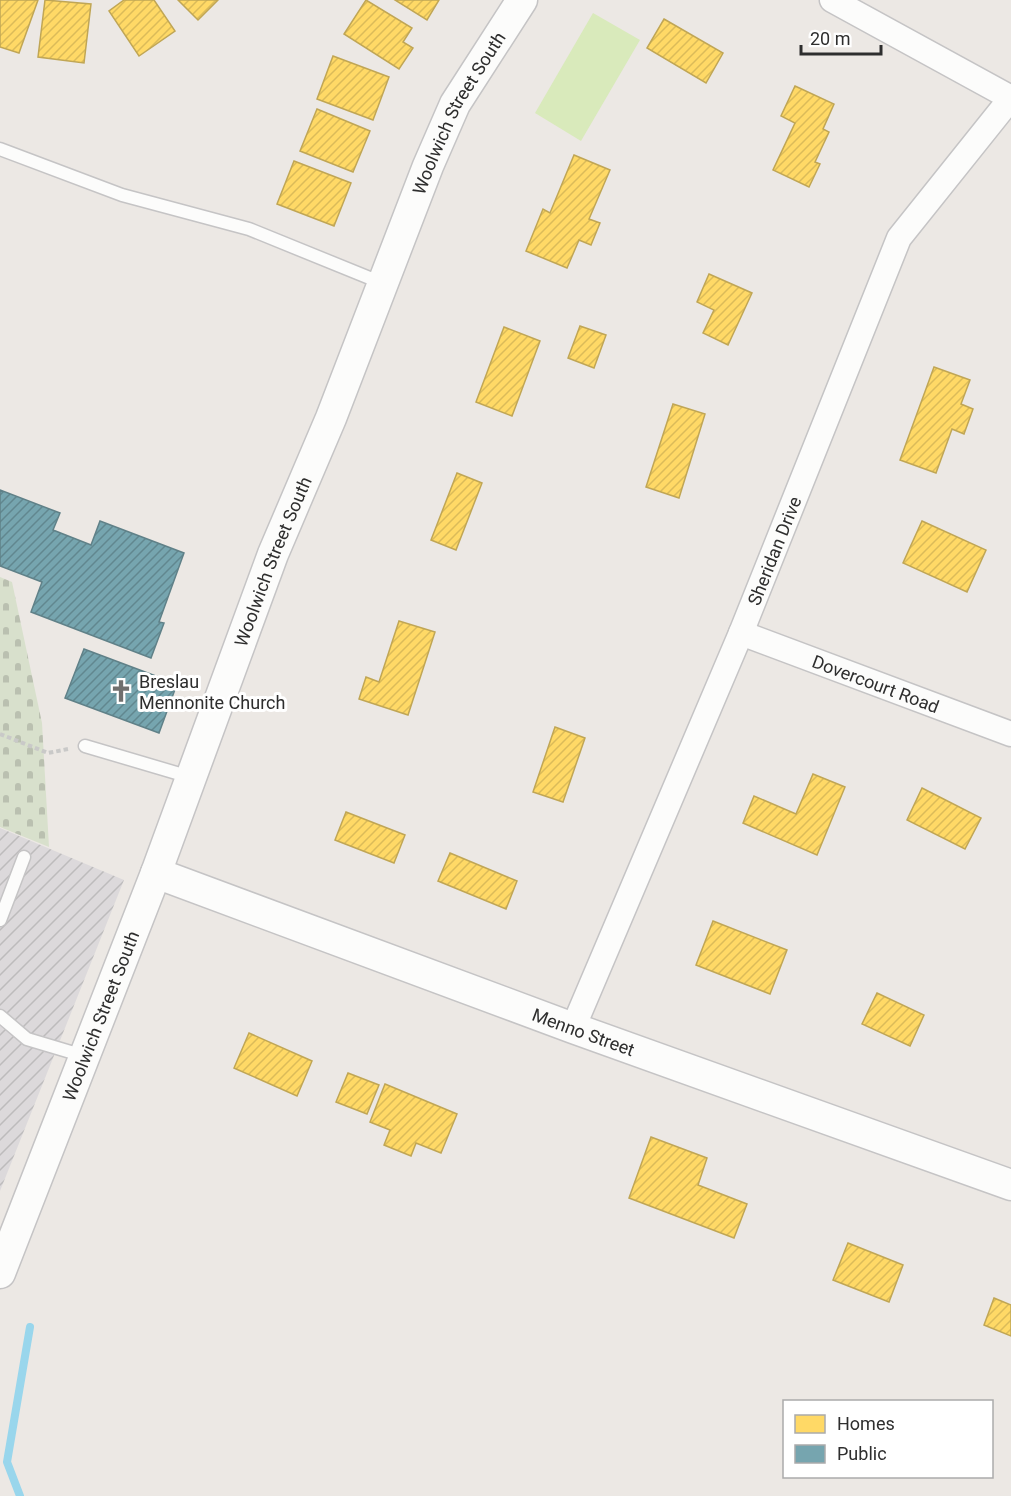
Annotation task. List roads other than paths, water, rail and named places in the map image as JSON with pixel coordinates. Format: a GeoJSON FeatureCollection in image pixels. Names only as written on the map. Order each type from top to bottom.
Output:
{"type":"FeatureCollection","features":[{"type":"Feature","properties":{"kind":"street","name":"Woolwich Street South"},"geometry":{"type":"LineString","coordinates":[[0,1272],[156,873],[273,554],[330,418],[428,166],[455,104],[522,0]]}},
{"type":"Feature","properties":{"kind":"street"},"geometry":{"type":"LineString","coordinates":[[832,0],[1011,98]]}},
{"type":"Feature","properties":{"kind":"street","name":"Sheridan Drive"},"geometry":{"type":"LineString","coordinates":[[573,1028],[741,633],[899,238],[1011,98]]}},
{"type":"Feature","properties":{"kind":"street","name":"Dovercourt Road"},"geometry":{"type":"LineString","coordinates":[[741,633],[1011,734]]}},
{"type":"Feature","properties":{"kind":"street","name":"Menno Street"},"geometry":{"type":"LineString","coordinates":[[156,873],[573,1028],[1011,1185]]}},
{"type":"Feature","properties":{"kind":"lane"},"geometry":{"type":"LineString","coordinates":[[0,149],[122,195],[249,230],[383,284]]}},
{"type":"Feature","properties":{"kind":"lane"},"geometry":{"type":"LineString","coordinates":[[85,746],[192,777]]}},
{"type":"Feature","properties":{"kind":"lane"},"geometry":{"type":"LineString","coordinates":[[0,920],[24,857]]}},
{"type":"Feature","properties":{"kind":"lane"},"geometry":{"type":"LineString","coordinates":[[0,1016],[27,1039],[85,1056]]}},
{"type":"Feature","properties":{"kind":"waterway"},"geometry":{"type":"LineString","coordinates":[[20,1496],[7,1462],[30,1327]]}},
{"type":"Feature","properties":{"kind":"place","name":"Breslau Mennonite Church"},"geometry":{"type":"Point","coordinates":[121,691]}}]}
